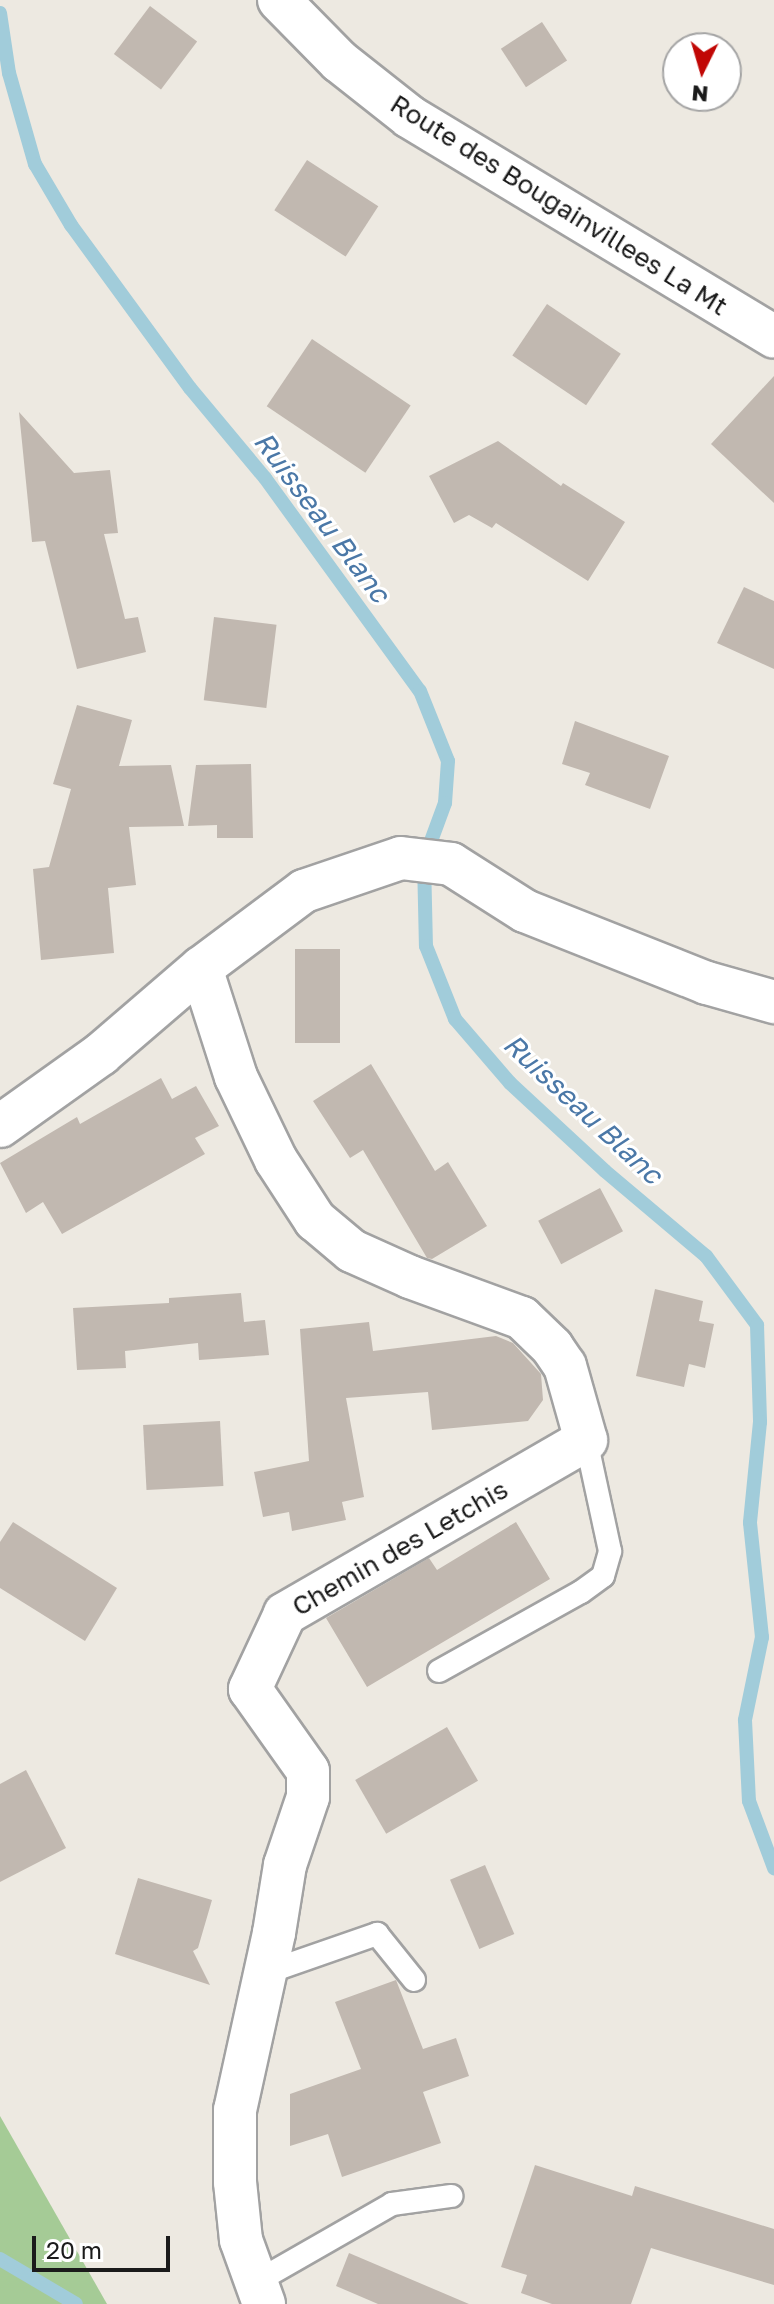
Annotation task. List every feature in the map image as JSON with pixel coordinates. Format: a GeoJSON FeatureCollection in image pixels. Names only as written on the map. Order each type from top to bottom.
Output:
{"type":"FeatureCollection","features":[{"type":"Feature","properties":{"kind":"street","name":"Route des Bougainvillees La Mt"},"geometry":{"type":"LineString","coordinates":[[279,0],[339,61],[410,117],[774,337]]}},
{"type":"Feature","properties":{"kind":"street"},"geometry":{"type":"LineString","coordinates":[[0,1126],[101,1054],[201,968],[304,891],[401,858],[451,864],[525,911],[707,983],[774,1002]]}},
{"type":"Feature","properties":{"kind":"street"},"geometry":{"type":"LineString","coordinates":[[201,968],[236,1077],[276,1160],[315,1220],[352,1251],[410,1277],[522,1318],[552,1347],[565,1366],[586,1440]]}},
{"type":"Feature","properties":{"kind":"street","name":"Chemin des Letchis"},"geometry":{"type":"LineString","coordinates":[[265,1973],[285,1865],[308,1797],[308,1771],[250,1689],[285,1614],[586,1440]]}},
{"type":"Feature","properties":{"kind":"street"},"geometry":{"type":"LineString","coordinates":[[260,2293],[241,2240],[235,2182],[235,2110],[265,1973]]}},
{"type":"Feature","properties":{"kind":"lane"},"geometry":{"type":"LineString","coordinates":[[439,1671],[581,1592],[603,1576],[610,1551],[586,1440]]}},
{"type":"Feature","properties":{"kind":"lane"},"geometry":{"type":"LineString","coordinates":[[265,1973],[377,1934],[414,1980]]}},
{"type":"Feature","properties":{"kind":"lane"},"geometry":{"type":"LineString","coordinates":[[260,2293],[392,2204],[451,2196]]}},
{"type":"Feature","properties":{"kind":"green space"},"geometry":{"type":"Polygon","coordinates":[[[0,2116],[107,2304],[0,2304],[0,2116]]]}},
{"type":"Feature","properties":{"kind":"building"},"geometry":{"type":"Polygon","coordinates":[[[150,6],[197,42],[161,89],[114,54],[150,6]]]}},
{"type":"Feature","properties":{"kind":"building"},"geometry":{"type":"Polygon","coordinates":[[[542,22],[567,61],[526,87],[501,49],[542,22]]]}},
{"type":"Feature","properties":{"kind":"building"},"geometry":{"type":"Polygon","coordinates":[[[307,160],[378,206],[346,257],[274,210],[307,160]]]}},
{"type":"Feature","properties":{"kind":"building"},"geometry":{"type":"Polygon","coordinates":[[[547,304],[621,354],[586,405],[512,355],[547,304]]]}},
{"type":"Feature","properties":{"kind":"building"},"geometry":{"type":"Polygon","coordinates":[[[312,339],[411,406],[365,473],[267,406],[312,339]]]}},
{"type":"Feature","properties":{"kind":"building"},"geometry":{"type":"Polygon","coordinates":[[[774,376],[774,503],[711,444],[774,376]]]}},
{"type":"Feature","properties":{"kind":"building"},"geometry":{"type":"Polygon","coordinates":[[[19,412],[74,473],[110,470],[118,533],[104,534],[125,619],[138,617],[146,652],[77,669],[45,541],[32,542],[19,412]]]}},
{"type":"Feature","properties":{"kind":"building"},"geometry":{"type":"Polygon","coordinates":[[[498,441],[561,486],[563,483],[625,522],[588,581],[496,523],[492,528],[469,515],[454,523],[429,476],[498,441]]]}},
{"type":"Feature","properties":{"kind":"building"},"geometry":{"type":"Polygon","coordinates":[[[744,587],[774,601],[774,669],[717,643],[744,587]]]}},
{"type":"Feature","properties":{"kind":"building"},"geometry":{"type":"Polygon","coordinates":[[[214,617],[277,625],[266,708],[204,700],[214,617]]]}},
{"type":"Feature","properties":{"kind":"building"},"geometry":{"type":"Polygon","coordinates":[[[77,705],[132,720],[119,766],[171,765],[184,826],[129,827],[136,885],[108,888],[114,953],[41,960],[33,869],[49,867],[71,789],[53,784],[77,705]]]}},
{"type":"Feature","properties":{"kind":"building"},"geometry":{"type":"Polygon","coordinates":[[[575,721],[669,756],[650,809],[585,785],[590,773],[562,764],[575,721]]]}},
{"type":"Feature","properties":{"kind":"building"},"geometry":{"type":"Polygon","coordinates":[[[251,764],[253,838],[217,838],[217,825],[188,826],[196,765],[251,764]]]}},
{"type":"Feature","properties":{"kind":"building"},"geometry":{"type":"Polygon","coordinates":[[[295,949],[340,949],[340,1043],[295,1043],[295,949]]]}},
{"type":"Feature","properties":{"kind":"building"},"geometry":{"type":"Polygon","coordinates":[[[371,1064],[435,1171],[448,1162],[487,1226],[432,1259],[427,1258],[363,1150],[350,1158],[313,1101],[371,1064]]]}},
{"type":"Feature","properties":{"kind":"building"},"geometry":{"type":"Polygon","coordinates":[[[161,1078],[172,1099],[196,1086],[219,1126],[195,1138],[205,1154],[62,1234],[43,1202],[26,1213],[0,1163],[77,1117],[80,1124],[161,1078]]]}},
{"type":"Feature","properties":{"kind":"building"},"geometry":{"type":"Polygon","coordinates":[[[600,1188],[623,1231],[561,1264],[538,1221],[600,1188]]]}},
{"type":"Feature","properties":{"kind":"building"},"geometry":{"type":"Polygon","coordinates":[[[655,1289],[703,1301],[699,1321],[714,1324],[705,1368],[689,1364],[684,1387],[636,1376],[655,1289]]]}},
{"type":"Feature","properties":{"kind":"building"},"geometry":{"type":"Polygon","coordinates":[[[241,1293],[244,1322],[265,1320],[269,1355],[199,1360],[198,1343],[125,1351],[126,1368],[77,1370],[73,1308],[169,1303],[169,1298],[241,1293]]]}},
{"type":"Feature","properties":{"kind":"building"},"geometry":{"type":"Polygon","coordinates":[[[369,1322],[373,1351],[496,1336],[513,1343],[541,1374],[543,1400],[528,1421],[432,1430],[428,1392],[346,1398],[364,1497],[342,1502],[346,1520],[292,1531],[289,1512],[263,1517],[254,1472],[309,1461],[300,1329],[369,1322]]]}},
{"type":"Feature","properties":{"kind":"building"},"geometry":{"type":"Polygon","coordinates":[[[220,1421],[223,1486],[147,1490],[143,1425],[220,1421]]]}},
{"type":"Feature","properties":{"kind":"building"},"geometry":{"type":"Polygon","coordinates":[[[13,1522],[117,1588],[85,1641],[0,1588],[0,1542],[13,1522]]]}},
{"type":"Feature","properties":{"kind":"building"},"geometry":{"type":"Polygon","coordinates":[[[516,1522],[550,1579],[367,1687],[326,1618],[429,1558],[437,1570],[516,1522]]]}},
{"type":"Feature","properties":{"kind":"building"},"geometry":{"type":"Polygon","coordinates":[[[447,1727],[478,1781],[386,1834],[355,1780],[447,1727]]]}},
{"type":"Feature","properties":{"kind":"building"},"geometry":{"type":"Polygon","coordinates":[[[26,1770],[66,1848],[0,1882],[0,1784],[26,1770]]]}},
{"type":"Feature","properties":{"kind":"building"},"geometry":{"type":"Polygon","coordinates":[[[485,1865],[514,1934],[479,1949],[450,1880],[485,1865]]]}},
{"type":"Feature","properties":{"kind":"building"},"geometry":{"type":"Polygon","coordinates":[[[138,1878],[212,1900],[198,1948],[193,1951],[210,1985],[115,1954],[138,1878]]]}},
{"type":"Feature","properties":{"kind":"building"},"geometry":{"type":"Polygon","coordinates":[[[396,1980],[423,2049],[456,2038],[469,2076],[423,2092],[441,2143],[342,2177],[328,2134],[290,2146],[290,2094],[361,2069],[335,2002],[396,1980]]]}},
{"type":"Feature","properties":{"kind":"building"},"geometry":{"type":"Polygon","coordinates":[[[535,2165],[632,2196],[635,2186],[774,2229],[774,2285],[651,2248],[631,2304],[552,2304],[521,2293],[527,2275],[501,2267],[535,2165]]]}},
{"type":"Feature","properties":{"kind":"building"},"geometry":{"type":"Polygon","coordinates":[[[349,2253],[469,2304],[378,2304],[336,2286],[349,2253]]]}},
{"type":"Feature","properties":{"kind":"waterway","name":"Ruisseau Blanc"},"geometry":{"type":"LineString","coordinates":[[0,13],[9,73],[35,164],[71,225],[190,388],[265,478],[420,691],[448,761],[445,803],[424,860],[426,946],[455,1019],[510,1083],[605,1171],[706,1256],[757,1325],[760,1422],[750,1523],[762,1637],[745,1720],[749,1801],[774,1868]]}},
{"type":"Feature","properties":{"kind":"waterway"},"geometry":{"type":"LineString","coordinates":[[0,2259],[76,2304]]}}]}
